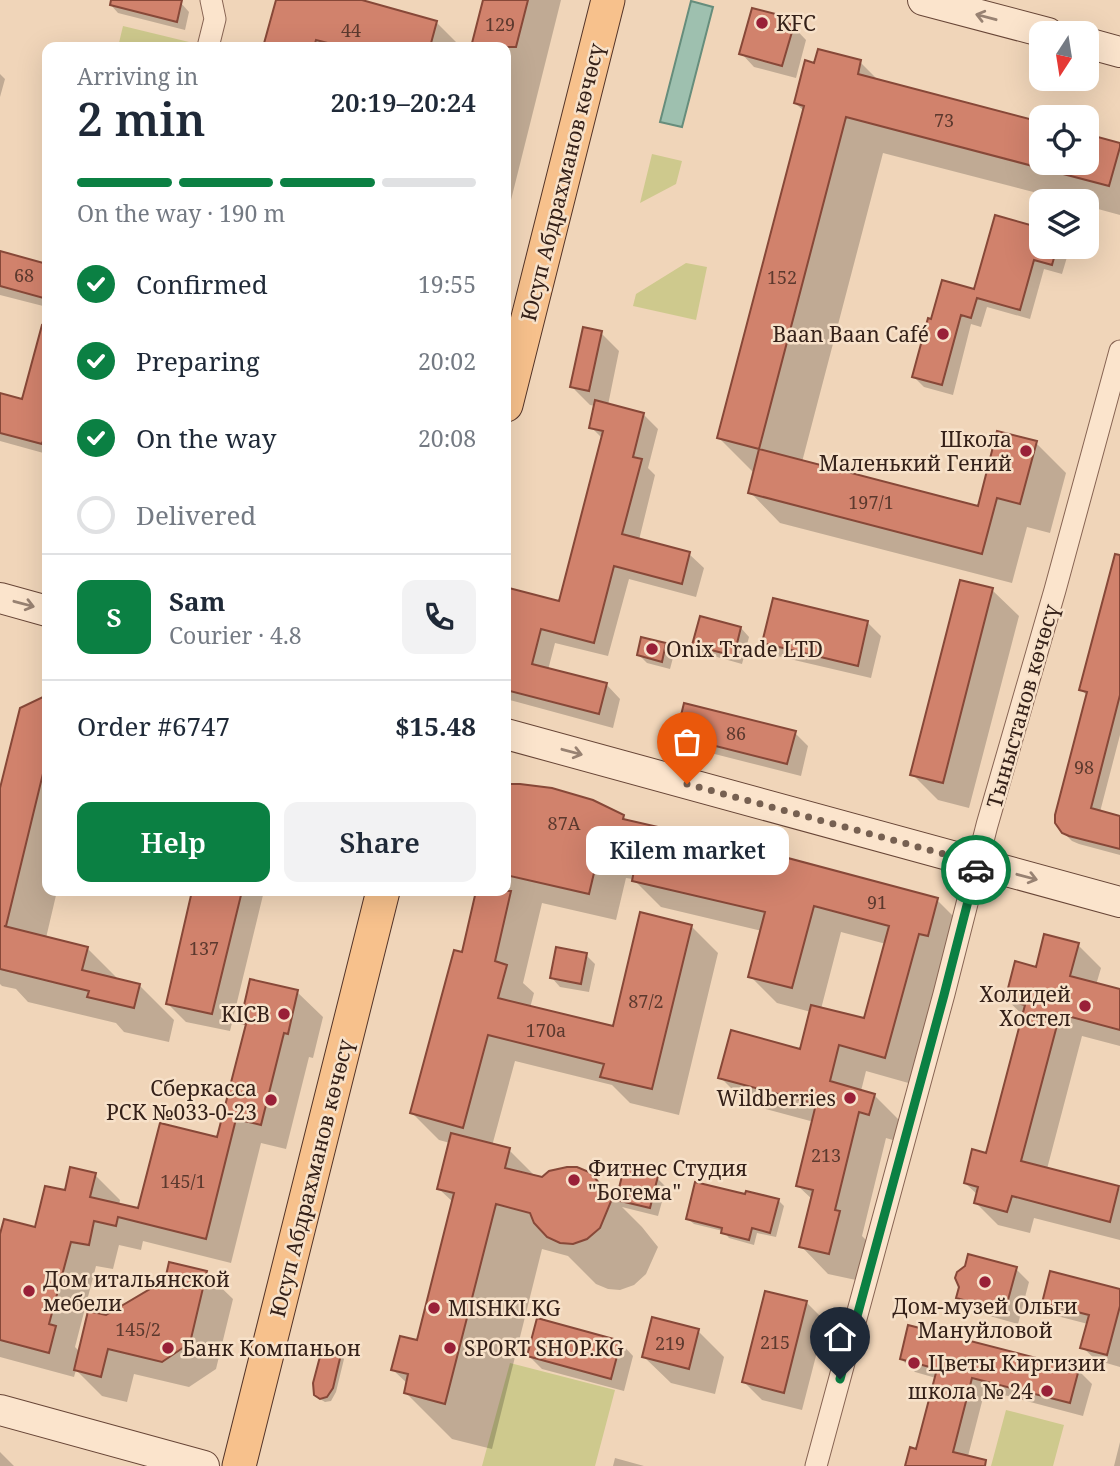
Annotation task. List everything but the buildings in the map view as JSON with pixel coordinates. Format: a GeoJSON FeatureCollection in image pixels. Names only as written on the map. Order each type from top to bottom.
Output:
{"type":"FeatureCollection","features":[{"type":"Feature","properties":{"kind":"main road","name":"Юсуп Абдрахманов көчөсү"},"geometry":{"type":"LineString","coordinates":[[511,374],[608,0]]}},
{"type":"Feature","properties":{"kind":"main road"},"geometry":{"type":"LineString","coordinates":[[923,0],[1029,28]]}},
{"type":"Feature","properties":{"kind":"main road"},"geometry":{"type":"LineString","coordinates":[[1099,46],[1120,52]]}},
{"type":"Feature","properties":{"kind":"main road"},"geometry":{"type":"LineString","coordinates":[[0,598],[42,610]]}},
{"type":"Feature","properties":{"kind":"main road"},"geometry":{"type":"LineString","coordinates":[[511,735],[1120,902]]}},
{"type":"Feature","properties":{"kind":"main road","name":"Юсуп Абдрахманов көчөсү"},"geometry":{"type":"LineString","coordinates":[[239,1466],[382,896]]}},
{"type":"Feature","properties":{"kind":"main road"},"geometry":{"type":"LineString","coordinates":[[0,1410],[204,1466]]}},
{"type":"Feature","properties":{"kind":"street"},"geometry":{"type":"LineString","coordinates":[[209,42],[215,19],[211,0]]}},
{"type":"Feature","properties":{"kind":"street","name":"Тыныстанов көчөсү"},"geometry":{"type":"LineString","coordinates":[[816,1466],[977,863],[1120,351]]}},
{"type":"Feature","properties":{"kind":"shaded area"},"geometry":{"type":"Polygon","coordinates":[[[691,1],[713,7],[682,127],[660,122],[691,1]]]}},
{"type":"Feature","properties":{"kind":"shaded area"},"geometry":{"type":"Polygon","coordinates":[[[123,26],[189,42],[119,42],[123,26]]]}},
{"type":"Feature","properties":{"kind":"shaded area"},"geometry":{"type":"Polygon","coordinates":[[[652,154],[682,161],[676,184],[640,203],[652,154]]]}},
{"type":"Feature","properties":{"kind":"shaded area"},"geometry":{"type":"Polygon","coordinates":[[[686,263],[707,267],[696,320],[633,306],[636,294],[686,263]]]}},
{"type":"Feature","properties":{"kind":"shaded area"},"geometry":{"type":"Polygon","coordinates":[[[510,1363],[615,1390],[595,1466],[482,1466],[510,1363]]]}},
{"type":"Feature","properties":{"kind":"shaded area"},"geometry":{"type":"Polygon","coordinates":[[[1006,1410],[1064,1425],[1053,1466],[991,1466],[1006,1410]]]}},
{"type":"Feature","properties":{"kind":"way so far"},"geometry":{"type":"LineString","coordinates":[[687,784],[977,863],[976,870]]}},
{"type":"Feature","properties":{"kind":"place","name":"KFC"},"geometry":{"type":"Point","coordinates":[762,23]}},
{"type":"Feature","properties":{"kind":"place","name":"Baan Baan Café"},"geometry":{"type":"Point","coordinates":[943,334]}},
{"type":"Feature","properties":{"kind":"place","name":"Школа Маленький Гений"},"geometry":{"type":"Point","coordinates":[1026,451]}},
{"type":"Feature","properties":{"kind":"place","name":"Onix Trade LTD"},"geometry":{"type":"Point","coordinates":[652,649]}},
{"type":"Feature","properties":{"kind":"place","name":"Kilem market"},"geometry":{"type":"Point","coordinates":[687,784]}},
{"type":"Feature","properties":{"kind":"place","name":"Холидей Хостел"},"geometry":{"type":"Point","coordinates":[1085,1006]}},
{"type":"Feature","properties":{"kind":"place","name":"KICB"},"geometry":{"type":"Point","coordinates":[284,1014]}},
{"type":"Feature","properties":{"kind":"place","name":"Wildberries"},"geometry":{"type":"Point","coordinates":[850,1098]}},
{"type":"Feature","properties":{"kind":"place","name":"Сберкасса РСК №033-0-23"},"geometry":{"type":"Point","coordinates":[271,1100]}},
{"type":"Feature","properties":{"kind":"place","name":"Фитнес Студия \"Богема\""},"geometry":{"type":"Point","coordinates":[574,1180]}},
{"type":"Feature","properties":{"kind":"place","name":"Дом-музей Ольги Мануйловой"},"geometry":{"type":"Point","coordinates":[985,1282]}},
{"type":"Feature","properties":{"kind":"place","name":"Дом итальянской мебели"},"geometry":{"type":"Point","coordinates":[29,1291]}},
{"type":"Feature","properties":{"kind":"place","name":"MISHKI.KG"},"geometry":{"type":"Point","coordinates":[434,1308]}},
{"type":"Feature","properties":{"kind":"place","name":"Банк Компаньон"},"geometry":{"type":"Point","coordinates":[168,1348]}},
{"type":"Feature","properties":{"kind":"place","name":"SPORT SHOP.KG"},"geometry":{"type":"Point","coordinates":[450,1348]}},
{"type":"Feature","properties":{"kind":"place","name":"Цветы Киргизии"},"geometry":{"type":"Point","coordinates":[914,1363]}},
{"type":"Feature","properties":{"kind":"place","name":"школа № 24"},"geometry":{"type":"Point","coordinates":[1047,1391]}},
{"type":"Feature","properties":{"kind":"route"},"geometry":{"type":"LineString","coordinates":[[840,1379],[976,870]]}}]}
